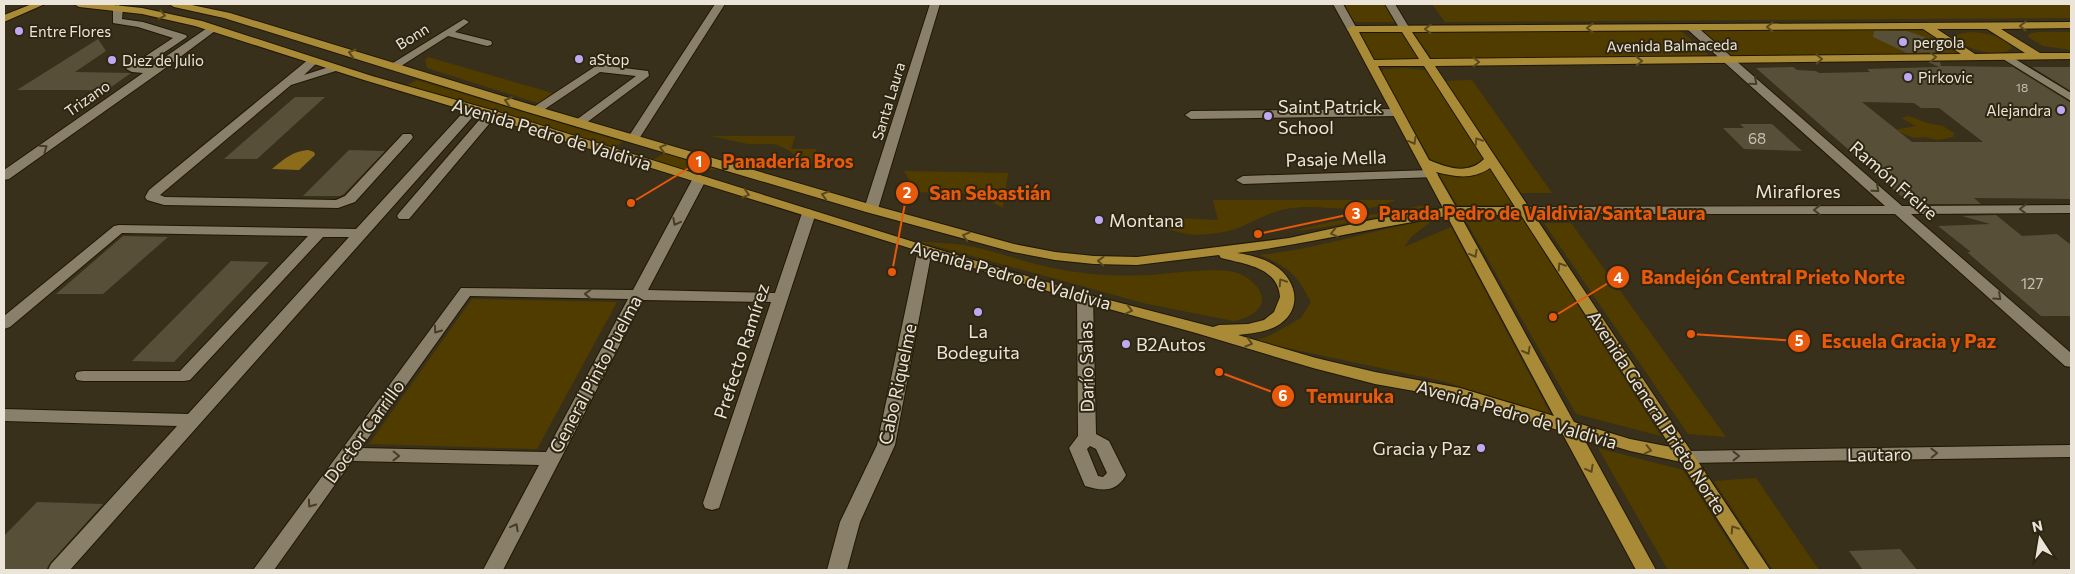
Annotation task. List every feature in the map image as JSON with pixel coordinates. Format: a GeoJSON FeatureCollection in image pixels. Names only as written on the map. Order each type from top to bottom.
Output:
{"type":"FeatureCollection","features":[{"type":"Feature","properties":{"kind":"main road"},"geometry":{"type":"LineString","coordinates":[[4,19],[40,4]]}},
{"type":"Feature","properties":{"kind":"main road","name":"Avenida Pedro de Valdivia"},"geometry":{"type":"LineString","coordinates":[[79,4],[162,15],[214,28],[335,68],[492,114],[699,180],[1085,298],[1313,363],[1375,378],[1434,388],[1568,425],[1630,445],[1688,457]]}},
{"type":"Feature","properties":{"kind":"main road","name":"Avenida Pedro de Valdivia"},"geometry":{"type":"LineString","coordinates":[[174,4],[226,15],[578,123],[871,209],[1013,248],[1055,256],[1094,260],[1136,261],[1298,241],[1372,224],[1451,211],[1524,211]]}},
{"type":"Feature","properties":{"kind":"main road","name":"Avenida Balmaceda"},"geometry":{"type":"LineString","coordinates":[[1352,29],[2071,25]]}},
{"type":"Feature","properties":{"kind":"main road"},"geometry":{"type":"LineString","coordinates":[[1926,26],[1973,57]]}},
{"type":"Feature","properties":{"kind":"main road"},"geometry":{"type":"LineString","coordinates":[[1990,26],[2039,57]]}},
{"type":"Feature","properties":{"kind":"main road"},"geometry":{"type":"LineString","coordinates":[[1352,29],[1646,570]]}},
{"type":"Feature","properties":{"kind":"main road","name":"Avenida General Prieto Norte"},"geometry":{"type":"LineString","coordinates":[[1405,29],[1688,457],[1760,570]]}},
{"type":"Feature","properties":{"kind":"main road","name":"Avenida Balmaceda"},"geometry":{"type":"LineString","coordinates":[[1370,63],[2071,56]]}},
{"type":"Feature","properties":{"kind":"main road"},"geometry":{"type":"LineString","coordinates":[[1428,168],[1463,173],[1478,172],[1485,168],[1491,160]]}},
{"type":"Feature","properties":{"kind":"main road"},"geometry":{"type":"LineString","coordinates":[[699,180],[724,172],[744,171]]}},
{"type":"Feature","properties":{"kind":"main road"},"geometry":{"type":"LineString","coordinates":[[1202,254],[1232,256],[1257,262],[1267,267],[1284,282],[1288,291],[1288,299],[1282,314],[1266,324],[1228,330],[1202,330]]}},
{"type":"Feature","properties":{"kind":"street"},"geometry":{"type":"LineString","coordinates":[[633,139],[720,4]]}},
{"type":"Feature","properties":{"kind":"street","name":"Santa Laura"},"geometry":{"type":"LineString","coordinates":[[871,209],[935,4]]}},
{"type":"Feature","properties":{"kind":"street"},"geometry":{"type":"LineString","coordinates":[[1338,4],[1352,29]]}},
{"type":"Feature","properties":{"kind":"street","name":"Avenida General Prieto Norte"},"geometry":{"type":"LineString","coordinates":[[1390,4],[1405,29]]}},
{"type":"Feature","properties":{"kind":"street"},"geometry":{"type":"LineString","coordinates":[[118,8],[117,21],[140,24],[182,37],[132,69],[156,70]]}},
{"type":"Feature","properties":{"kind":"street","name":"Bonn"},"geometry":{"type":"LineString","coordinates":[[394,66],[464,22]]}},
{"type":"Feature","properties":{"kind":"street","name":"Trizano"},"geometry":{"type":"LineString","coordinates":[[4,176],[214,28]]}},
{"type":"Feature","properties":{"kind":"street","name":"Ramón Freire"},"geometry":{"type":"LineString","coordinates":[[1691,28],[1901,210],[2071,362]]}},
{"type":"Feature","properties":{"kind":"street","name":"Bonn"},"geometry":{"type":"LineString","coordinates":[[447,32],[487,43]]}},
{"type":"Feature","properties":{"kind":"street"},"geometry":{"type":"LineString","coordinates":[[2007,57],[2071,98]]}},
{"type":"Feature","properties":{"kind":"street"},"geometry":{"type":"LineString","coordinates":[[313,60],[154,193],[152,197],[164,201],[338,204],[350,199],[407,137]]}},
{"type":"Feature","properties":{"kind":"street"},"geometry":{"type":"LineString","coordinates":[[535,110],[601,65],[644,73],[643,76],[578,123]]}},
{"type":"Feature","properties":{"kind":"street"},"geometry":{"type":"LineString","coordinates":[[284,85],[335,68]]}},
{"type":"Feature","properties":{"kind":"street"},"geometry":{"type":"LineString","coordinates":[[58,570],[473,109]]}},
{"type":"Feature","properties":{"kind":"street"},"geometry":{"type":"LineString","coordinates":[[1191,115],[1397,113]]}},
{"type":"Feature","properties":{"kind":"street"},"geometry":{"type":"LineString","coordinates":[[404,216],[492,114]]}},
{"type":"Feature","properties":{"kind":"street","name":"Pasaje Mella"},"geometry":{"type":"LineString","coordinates":[[1243,180],[1428,168]]}},
{"type":"Feature","properties":{"kind":"street","name":"General Pinto Puelma"},"geometry":{"type":"LineString","coordinates":[[493,570],[636,296],[699,180]]}},
{"type":"Feature","properties":{"kind":"street","name":"Miraflores"},"geometry":{"type":"LineString","coordinates":[[1524,211],[2071,209]]}},
{"type":"Feature","properties":{"kind":"street","name":"Prefecto Ramírez"},"geometry":{"type":"LineString","coordinates":[[712,503],[808,213]]}},
{"type":"Feature","properties":{"kind":"street"},"geometry":{"type":"LineString","coordinates":[[4,324],[119,229],[360,233]]}},
{"type":"Feature","properties":{"kind":"street"},"geometry":{"type":"LineString","coordinates":[[83,376],[184,376],[320,232]]}},
{"type":"Feature","properties":{"kind":"street","name":"Cabo Riquelme"},"geometry":{"type":"LineString","coordinates":[[837,570],[850,522],[886,445],[925,250]]}},
{"type":"Feature","properties":{"kind":"street","name":"Doctor Carrillo"},"geometry":{"type":"LineString","coordinates":[[263,570],[466,291],[636,296]]}},
{"type":"Feature","properties":{"kind":"street"},"geometry":{"type":"LineString","coordinates":[[636,296],[780,298]]}},
{"type":"Feature","properties":{"kind":"street","name":"Darío Salas"},"geometry":{"type":"LineString","coordinates":[[1085,298],[1087,437]]}},
{"type":"Feature","properties":{"kind":"street"},"geometry":{"type":"LineString","coordinates":[[4,415],[193,420]]}},
{"type":"Feature","properties":{"kind":"street","name":"Lautaro"},"geometry":{"type":"LineString","coordinates":[[1688,457],[2071,451]]}},
{"type":"Feature","properties":{"kind":"street"},"geometry":{"type":"LineString","coordinates":[[347,454],[551,459]]}},
{"type":"Feature","properties":{"kind":"shaded area"},"geometry":{"type":"Polygon","coordinates":[[[1344,4],[1387,4],[1399,22],[1354,22],[1344,4]]]}},
{"type":"Feature","properties":{"kind":"shaded area"},"geometry":{"type":"Polygon","coordinates":[[[1432,4],[2071,4],[2071,18],[1445,22],[1432,4]]]}},
{"type":"Feature","properties":{"kind":"shaded area"},"geometry":{"type":"Polygon","coordinates":[[[1698,28],[1927,28],[1970,56],[1733,58],[1698,28]]]}},
{"type":"Feature","properties":{"kind":"shaded area"},"geometry":{"type":"Polygon","coordinates":[[[1681,31],[1710,56],[1433,60],[1413,32],[1681,31]]]}},
{"type":"Feature","properties":{"kind":"shaded area"},"geometry":{"type":"Polygon","coordinates":[[[1970,32],[1999,37],[2012,48],[2000,53],[1991,53],[1973,49],[1953,38],[1953,35],[1970,32]]]}},
{"type":"Feature","properties":{"kind":"shaded area"},"geometry":{"type":"Polygon","coordinates":[[[2038,32],[2071,32],[2071,50],[2043,46],[2028,37],[2029,34],[2038,32]]]}},
{"type":"Feature","properties":{"kind":"shaded area"},"geometry":{"type":"Polygon","coordinates":[[[1360,33],[1405,33],[1422,59],[1374,59],[1360,33]]]}},
{"type":"Feature","properties":{"kind":"shaded area"},"geometry":{"type":"Polygon","coordinates":[[[428,57],[556,94],[541,104],[427,68],[425,60],[428,57]]]}},
{"type":"Feature","properties":{"kind":"shaded area"},"geometry":{"type":"Polygon","coordinates":[[[1407,68],[1430,71],[1515,205],[1457,205],[1380,72],[1384,69],[1407,68]]]}},
{"type":"Feature","properties":{"kind":"shaded area"},"geometry":{"type":"Polygon","coordinates":[[[417,80],[623,142],[614,147],[407,85],[417,80]]]}},
{"type":"Feature","properties":{"kind":"shaded area"},"geometry":{"type":"Polygon","coordinates":[[[1472,80],[1552,193],[1521,193],[1445,81],[1472,80]]]}},
{"type":"Feature","properties":{"kind":"shaded area"},"geometry":{"type":"Polygon","coordinates":[[[1909,116],[1927,123],[1943,126],[1954,133],[1953,137],[1938,140],[1924,137],[1914,138],[1897,131],[1916,126],[1901,118],[1909,116]]]}},
{"type":"Feature","properties":{"kind":"shaded area"},"geometry":{"type":"Polygon","coordinates":[[[711,136],[795,136],[791,149],[817,149],[809,169],[790,151],[775,144],[748,144],[711,136]]]}},
{"type":"Feature","properties":{"kind":"shaded area"},"geometry":{"type":"Polygon","coordinates":[[[308,150],[314,152],[315,155],[299,170],[272,169],[293,154],[308,150]]]}},
{"type":"Feature","properties":{"kind":"shaded area"},"geometry":{"type":"Polygon","coordinates":[[[665,153],[720,169],[708,170],[697,174],[653,160],[665,153]]]}},
{"type":"Feature","properties":{"kind":"shaded area"},"geometry":{"type":"Polygon","coordinates":[[[904,171],[1008,173],[1003,208],[988,200],[966,194],[916,192],[904,171]]]}},
{"type":"Feature","properties":{"kind":"shaded area"},"geometry":{"type":"Polygon","coordinates":[[[1213,200],[1395,200],[1368,208],[1300,207],[1286,209],[1232,230],[1198,235],[1183,233],[1138,220],[1138,216],[1218,220],[1213,200]]]}},
{"type":"Feature","properties":{"kind":"shaded area"},"geometry":{"type":"Polygon","coordinates":[[[1432,204],[1429,207],[1343,224],[1292,231],[1330,222],[1432,204]]]}},
{"type":"Feature","properties":{"kind":"shaded area"},"geometry":{"type":"Polygon","coordinates":[[[1465,219],[1523,219],[1661,436],[1576,414],[1465,219]]]}},
{"type":"Feature","properties":{"kind":"shaded area"},"geometry":{"type":"Polygon","coordinates":[[[1433,220],[1411,237],[1404,247],[1451,227],[1551,415],[1442,381],[1254,341],[1269,336],[1301,318],[1311,302],[1291,272],[1278,263],[1260,255],[1303,248],[1433,220]]]}},
{"type":"Feature","properties":{"kind":"shaded area"},"geometry":{"type":"Polygon","coordinates":[[[1544,223],[1571,223],[1726,437],[1688,434],[1544,223]]]}},
{"type":"Feature","properties":{"kind":"shaded area"},"geometry":{"type":"Polygon","coordinates":[[[917,241],[957,244],[1044,266],[1095,274],[1133,276],[1206,270],[1229,271],[1249,279],[1258,289],[1262,300],[1260,306],[1253,314],[1234,321],[1147,304],[917,241]]]}},
{"type":"Feature","properties":{"kind":"shaded area"},"geometry":{"type":"Polygon","coordinates":[[[472,299],[617,302],[537,449],[369,444],[472,299]]]}},
{"type":"Feature","properties":{"kind":"shaded area"},"geometry":{"type":"Polygon","coordinates":[[[1598,448],[1683,470],[1747,570],[1668,570],[1598,448]]]}},
{"type":"Feature","properties":{"kind":"shaded area"},"geometry":{"type":"Polygon","coordinates":[[[1756,478],[1819,570],[1773,570],[1714,481],[1756,478]]]}},
{"type":"Feature","properties":{"kind":"building"},"geometry":{"type":"Polygon","coordinates":[[[1874,31],[1907,31],[1935,41],[1938,52],[1907,53],[1873,37],[1874,31]]]}},
{"type":"Feature","properties":{"kind":"building"},"geometry":{"type":"Polygon","coordinates":[[[98,39],[106,51],[75,72],[131,73],[107,90],[17,90],[98,39]]]}},
{"type":"Feature","properties":{"kind":"building"},"geometry":{"type":"Polygon","coordinates":[[[1928,62],[1940,62],[1941,66],[2013,67],[2071,103],[2071,199],[1974,198],[1981,204],[1926,204],[1901,196],[1756,68],[1793,67],[1797,70],[1816,71],[1819,73],[1870,72],[1867,69],[1939,67],[1928,62]],[[1862,102],[1912,142],[1983,142],[1939,108],[1921,108],[1914,103],[1862,102]]]}},
{"type":"Feature","properties":{"kind":"building"},"geometry":{"type":"Polygon","coordinates":[[[2032,67],[2071,67],[2071,91],[2032,67]]]}},
{"type":"Feature","properties":{"kind":"building"},"geometry":{"type":"Polygon","coordinates":[[[295,97],[325,97],[257,159],[224,159],[295,97]]]}},
{"type":"Feature","properties":{"kind":"building"},"geometry":{"type":"Polygon","coordinates":[[[1740,124],[1772,124],[1802,151],[1744,149],[1723,128],[1744,128],[1740,124]]]}},
{"type":"Feature","properties":{"kind":"building"},"geometry":{"type":"Polygon","coordinates":[[[349,150],[385,151],[344,194],[340,196],[303,196],[349,150]]]}},
{"type":"Feature","properties":{"kind":"building"},"geometry":{"type":"Polygon","coordinates":[[[1996,215],[2022,236],[2057,234],[2071,245],[2071,316],[2041,316],[1967,252],[1971,252],[1938,226],[1990,224],[1962,216],[1996,215]]]}},
{"type":"Feature","properties":{"kind":"building"},"geometry":{"type":"Polygon","coordinates":[[[123,236],[168,237],[103,294],[56,294],[123,236]]]}},
{"type":"Feature","properties":{"kind":"building"},"geometry":{"type":"Polygon","coordinates":[[[231,261],[269,262],[174,362],[132,361],[231,261]]]}},
{"type":"Feature","properties":{"kind":"building"},"geometry":{"type":"Polygon","coordinates":[[[37,502],[103,504],[50,563],[46,570],[4,570],[4,536],[37,502]]]}},
{"type":"Feature","properties":{"kind":"building"},"geometry":{"type":"Polygon","coordinates":[[[1900,549],[1917,570],[1863,570],[1849,551],[1900,549]]]}},
{"type":"Feature","properties":{"kind":"place","name":"Entre Flores"},"geometry":{"type":"Point","coordinates":[19,31]}},
{"type":"Feature","properties":{"kind":"place","name":"pergola"},"geometry":{"type":"Point","coordinates":[1903,42]}},
{"type":"Feature","properties":{"kind":"place","name":"aStop"},"geometry":{"type":"Point","coordinates":[579,59]}},
{"type":"Feature","properties":{"kind":"place","name":"Diez de Julio"},"geometry":{"type":"Point","coordinates":[112,60]}},
{"type":"Feature","properties":{"kind":"place","name":"Pirkovic"},"geometry":{"type":"Point","coordinates":[1908,77]}},
{"type":"Feature","properties":{"kind":"place","name":"Alejandra"},"geometry":{"type":"Point","coordinates":[2061,110]}},
{"type":"Feature","properties":{"kind":"place","name":"Saint Patrick School"},"geometry":{"type":"Point","coordinates":[1268,116]}},
{"type":"Feature","properties":{"kind":"place","name":"Panadería Bros"},"geometry":{"type":"Point","coordinates":[631,203]}},
{"type":"Feature","properties":{"kind":"place","name":"Montana"},"geometry":{"type":"Point","coordinates":[1099,220]}},
{"type":"Feature","properties":{"kind":"place","name":"Parada Pedro de Valdivia/Santa Laura"},"geometry":{"type":"Point","coordinates":[1258,234]}},
{"type":"Feature","properties":{"kind":"place","name":"San Sebastián"},"geometry":{"type":"Point","coordinates":[892,272]}},
{"type":"Feature","properties":{"kind":"place","name":"La Bodeguita"},"geometry":{"type":"Point","coordinates":[978,312]}},
{"type":"Feature","properties":{"kind":"place","name":"Bandejón Central Prieto Norte"},"geometry":{"type":"Point","coordinates":[1553,317]}},
{"type":"Feature","properties":{"kind":"place","name":"Escuela Gracia y Paz"},"geometry":{"type":"Point","coordinates":[1691,334]}},
{"type":"Feature","properties":{"kind":"place","name":"B2Autos"},"geometry":{"type":"Point","coordinates":[1126,344]}},
{"type":"Feature","properties":{"kind":"place","name":"Temuruka"},"geometry":{"type":"Point","coordinates":[1219,372]}},
{"type":"Feature","properties":{"kind":"place","name":"Gracia y Paz"},"geometry":{"type":"Point","coordinates":[1481,448]}}]}
